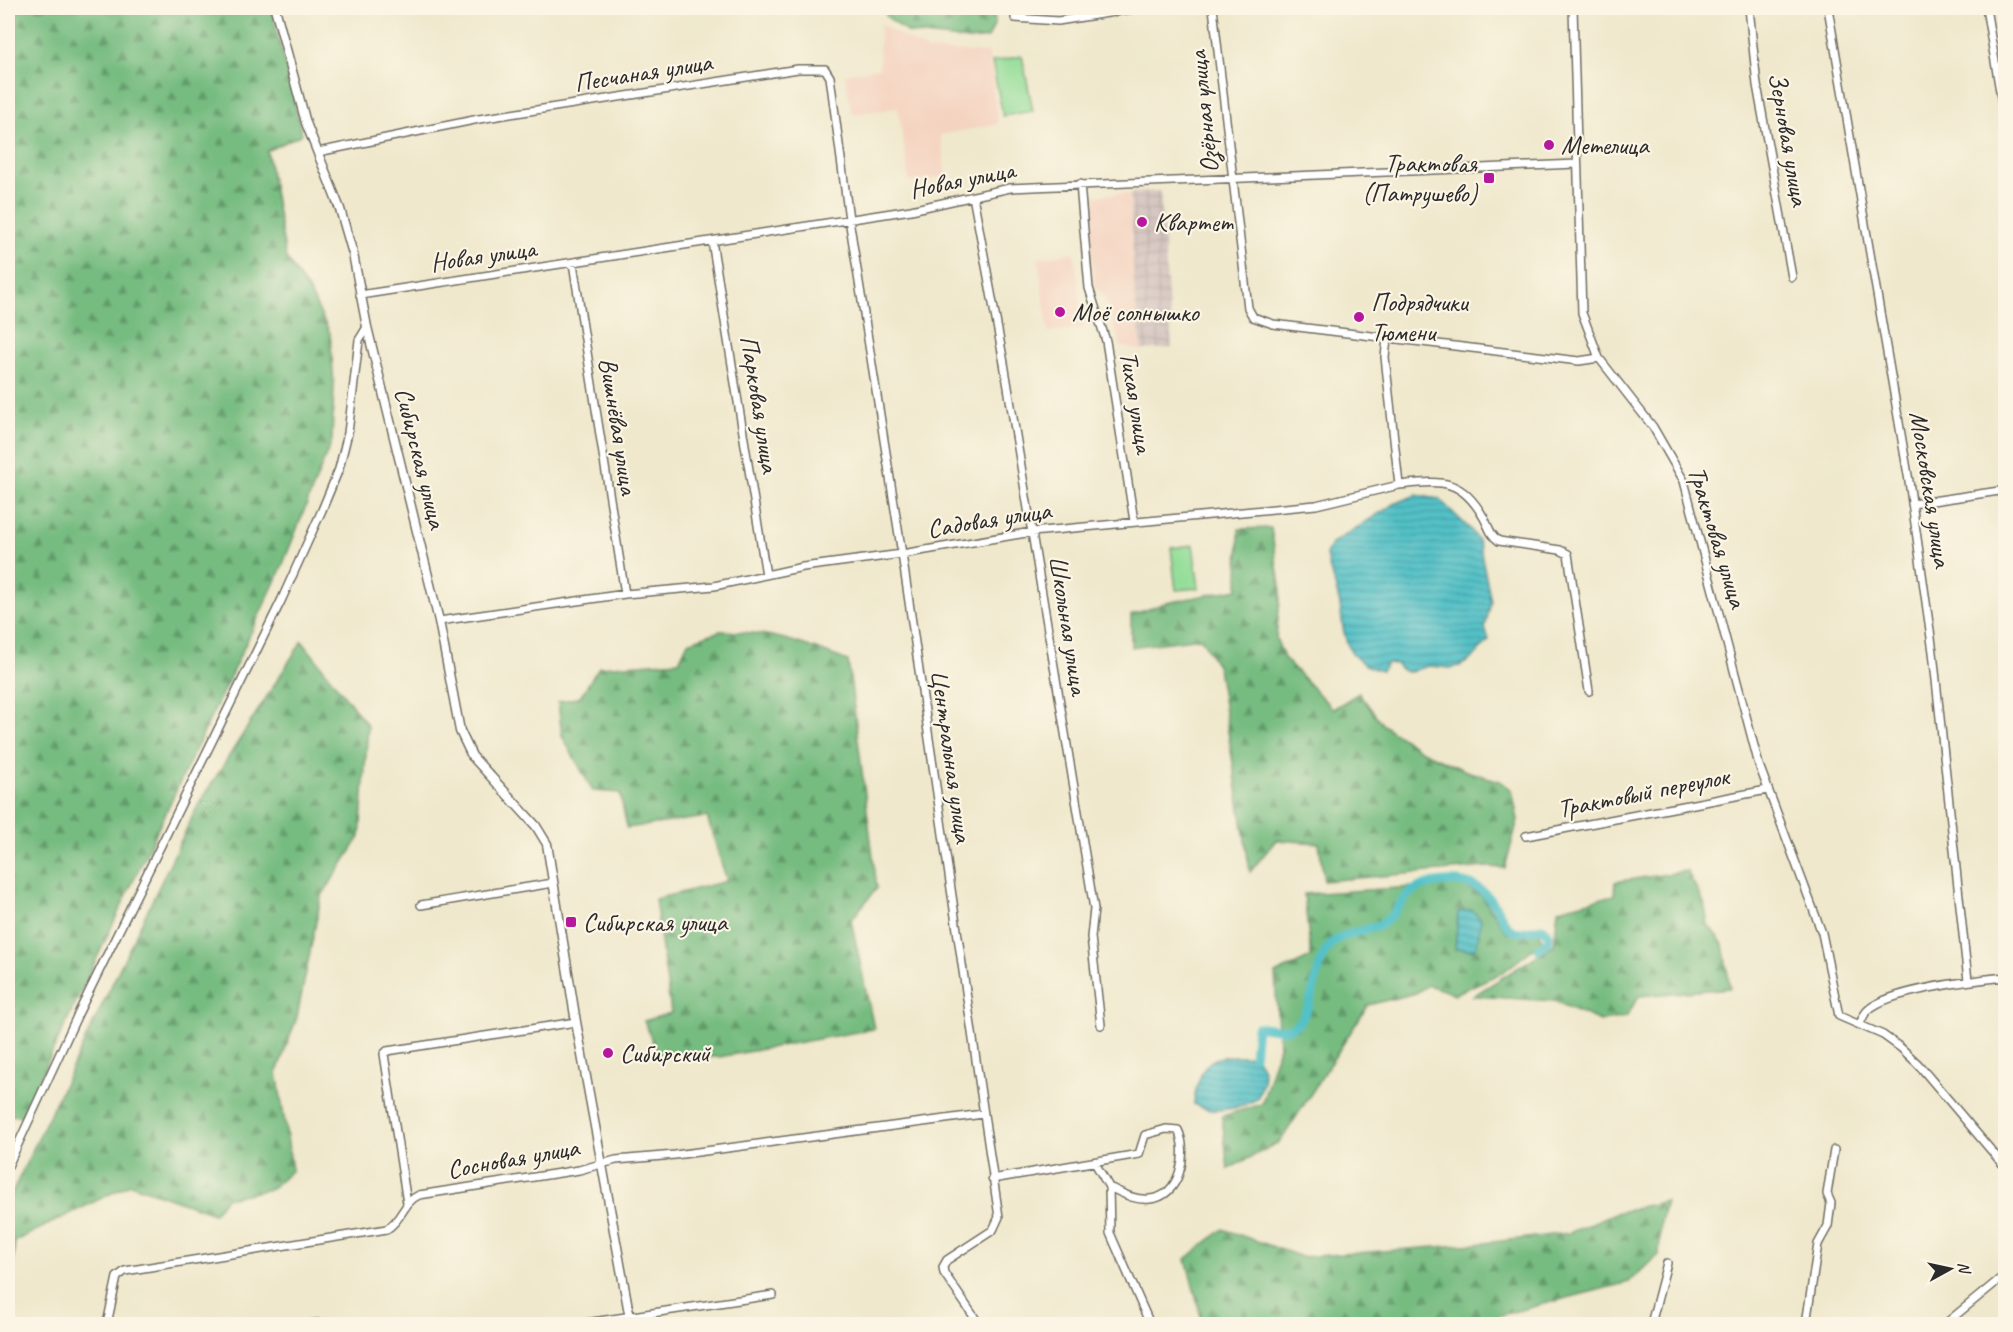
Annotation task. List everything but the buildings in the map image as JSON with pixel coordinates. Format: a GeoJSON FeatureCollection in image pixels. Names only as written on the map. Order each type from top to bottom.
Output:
{"type":"FeatureCollection","features":[{"type":"Feature","properties":{"kind":"street","name":"Сибирская улица"},"geometry":{"type":"LineString","coordinates":[[275,8],[306,123],[340,209],[439,621],[460,731],[472,756],[536,826],[547,844],[576,1022],[630,1321]]}},
{"type":"Feature","properties":{"kind":"street"},"geometry":{"type":"LineString","coordinates":[[1015,18],[1058,21],[1139,8]]}},
{"type":"Feature","properties":{"kind":"street","name":"Озёрная улица"},"geometry":{"type":"LineString","coordinates":[[1213,8],[1248,308],[1253,318],[1273,324],[1387,339]]}},
{"type":"Feature","properties":{"kind":"street","name":"Трактовая улица"},"geometry":{"type":"LineString","coordinates":[[1573,8],[1582,313],[1599,358],[1653,427],[1684,481],[1767,790],[1822,933],[1839,1016],[1860,1023]]}},
{"type":"Feature","properties":{"kind":"street","name":"Зерновая улица"},"geometry":{"type":"LineString","coordinates":[[1749,8],[1757,85],[1792,277]]}},
{"type":"Feature","properties":{"kind":"street","name":"Московская улица"},"geometry":{"type":"LineString","coordinates":[[1828,8],[1912,504],[1934,652],[1968,981]]}},
{"type":"Feature","properties":{"kind":"street"},"geometry":{"type":"LineString","coordinates":[[1986,8],[2006,127]]}},
{"type":"Feature","properties":{"kind":"street","name":"Песчаная улица"},"geometry":{"type":"LineString","coordinates":[[318,152],[479,119],[816,67],[825,69],[830,77],[849,219]]}},
{"type":"Feature","properties":{"kind":"street","name":"Новая улица"},"geometry":{"type":"LineString","coordinates":[[360,295],[911,210],[1010,189],[1080,184],[1577,164]]}},
{"type":"Feature","properties":{"kind":"street","name":"Тихая улица"},"geometry":{"type":"LineString","coordinates":[[1080,184],[1089,288],[1106,341],[1134,521]]}},
{"type":"Feature","properties":{"kind":"street","name":"Школьная улица"},"geometry":{"type":"LineString","coordinates":[[973,196],[1032,532],[1094,909],[1091,937],[1101,1025]]}},
{"type":"Feature","properties":{"kind":"street","name":"Центральная улица"},"geometry":{"type":"LineString","coordinates":[[849,219],[902,554],[999,1217],[993,1230],[947,1260],[943,1267],[944,1274],[979,1324]]}},
{"type":"Feature","properties":{"kind":"street","name":"Парковая улица"},"geometry":{"type":"LineString","coordinates":[[712,241],[766,575]]}},
{"type":"Feature","properties":{"kind":"street","name":"Вишнёвая улица"},"geometry":{"type":"LineString","coordinates":[[573,263],[625,594]]}},
{"type":"Feature","properties":{"kind":"street"},"geometry":{"type":"LineString","coordinates":[[8,1166],[78,1014],[281,601],[322,510],[339,470],[348,433],[359,340],[367,327]]}},
{"type":"Feature","properties":{"kind":"street"},"geometry":{"type":"LineString","coordinates":[[1400,485],[1385,357],[1387,339],[1579,361],[1599,358]]}},
{"type":"Feature","properties":{"kind":"street","name":"Садовая улица"},"geometry":{"type":"LineString","coordinates":[[439,621],[625,594],[714,586],[802,567],[902,554],[1032,532],[1316,505],[1400,485],[1438,481],[1452,484],[1465,492],[1484,518],[1492,537],[1499,541],[1560,550],[1568,554],[1589,691]]}},
{"type":"Feature","properties":{"kind":"street"},"geometry":{"type":"LineString","coordinates":[[1912,504],[2006,490]]}},
{"type":"Feature","properties":{"kind":"street","name":"Трактовый переулок"},"geometry":{"type":"LineString","coordinates":[[1526,836],[1767,790]]}},
{"type":"Feature","properties":{"kind":"street"},"geometry":{"type":"LineString","coordinates":[[421,905],[553,883]]}},
{"type":"Feature","properties":{"kind":"street"},"geometry":{"type":"LineString","coordinates":[[2006,977],[1968,981],[1906,994],[1880,1003],[1867,1011],[1860,1023],[1883,1035],[1918,1064],[2006,1168]]}},
{"type":"Feature","properties":{"kind":"street"},"geometry":{"type":"LineString","coordinates":[[107,1324],[117,1277],[125,1271],[387,1229],[400,1220],[407,1203],[384,1054],[387,1051],[576,1022]]}},
{"type":"Feature","properties":{"kind":"street","name":"Сосновая улица"},"geometry":{"type":"LineString","coordinates":[[407,1203],[419,1195],[579,1170],[603,1163],[983,1114]]}},
{"type":"Feature","properties":{"kind":"street"},"geometry":{"type":"LineString","coordinates":[[992,1179],[1139,1154],[1145,1135],[1166,1129],[1178,1130],[1183,1163],[1171,1189],[1151,1200],[1132,1198],[1109,1187]]}},
{"type":"Feature","properties":{"kind":"street"},"geometry":{"type":"LineString","coordinates":[[1808,1323],[1818,1244],[1828,1226],[1831,1203],[1827,1194],[1834,1150]]}},
{"type":"Feature","properties":{"kind":"street"},"geometry":{"type":"LineString","coordinates":[[1095,1162],[1109,1187],[1110,1233],[1150,1324]]}},
{"type":"Feature","properties":{"kind":"street"},"geometry":{"type":"LineString","coordinates":[[1651,1324],[1667,1263]]}},
{"type":"Feature","properties":{"kind":"street"},"geometry":{"type":"LineString","coordinates":[[1945,1324],[2006,1274]]}},
{"type":"Feature","properties":{"kind":"street"},"geometry":{"type":"LineString","coordinates":[[579,1324],[630,1321],[773,1295]]}},
{"type":"Feature","properties":{"kind":"street"},"geometry":{"type":"LineString","coordinates":[[309,1324],[318,1323]]}},
{"type":"Feature","properties":{"kind":"shaded area"},"geometry":{"type":"Polygon","coordinates":[[[880,24],[927,50],[989,53],[998,124],[940,135],[946,176],[909,182],[898,108],[852,114],[845,74],[879,68],[880,24]]]}},
{"type":"Feature","properties":{"kind":"shaded area","name":"Квартет"},"geometry":{"type":"Polygon","coordinates":[[[1160,191],[1172,348],[1142,350],[1135,298],[1130,193],[1160,191]]]}},
{"type":"Feature","properties":{"kind":"shaded area"},"geometry":{"type":"Polygon","coordinates":[[[1130,193],[1135,298],[1142,350],[1121,347],[1104,295],[1094,287],[1088,196],[1130,193]]]}},
{"type":"Feature","properties":{"kind":"shaded area"},"geometry":{"type":"Polygon","coordinates":[[[1074,252],[1084,328],[1048,332],[1038,258],[1074,252]]]}},
{"type":"Feature","properties":{"kind":"green space"},"geometry":{"type":"Polygon","coordinates":[[[8,8],[271,8],[302,134],[267,151],[286,258],[310,293],[330,333],[334,385],[332,440],[281,569],[22,1116],[8,1115],[8,8]]]}},
{"type":"Feature","properties":{"kind":"green space"},"geometry":{"type":"Polygon","coordinates":[[[886,8],[994,8],[995,23],[988,38],[969,40],[908,33],[886,16],[886,8]]]}},
{"type":"Feature","properties":{"kind":"green space"},"geometry":{"type":"Polygon","coordinates":[[[1022,56],[1033,111],[1003,116],[992,62],[1022,56]]]}},
{"type":"Feature","properties":{"kind":"green space"},"geometry":{"type":"Polygon","coordinates":[[[1271,528],[1281,591],[1276,638],[1284,658],[1333,709],[1359,693],[1382,724],[1420,750],[1466,771],[1500,781],[1512,790],[1518,820],[1505,868],[1486,867],[1324,881],[1319,843],[1276,840],[1250,872],[1218,667],[1201,638],[1131,647],[1131,615],[1166,603],[1238,589],[1239,529],[1271,528]]]}},
{"type":"Feature","properties":{"kind":"green space"},"geometry":{"type":"Polygon","coordinates":[[[1193,545],[1199,588],[1176,590],[1171,548],[1193,545]]]}},
{"type":"Feature","properties":{"kind":"green space"},"geometry":{"type":"Polygon","coordinates":[[[720,631],[755,633],[786,639],[848,661],[877,888],[851,920],[874,1029],[719,1057],[659,1057],[644,1021],[671,1013],[655,899],[727,881],[707,817],[627,828],[620,793],[593,791],[562,736],[558,702],[580,697],[599,667],[679,661],[688,642],[720,631]]]}},
{"type":"Feature","properties":{"kind":"green space"},"geometry":{"type":"Polygon","coordinates":[[[302,641],[368,726],[360,837],[321,897],[297,1017],[277,1072],[292,1170],[271,1189],[226,1198],[214,1213],[130,1184],[15,1241],[8,1310],[8,1201],[198,805],[302,641]]]}},
{"type":"Feature","properties":{"kind":"green space"},"geometry":{"type":"Polygon","coordinates":[[[1687,871],[1704,903],[1708,925],[1723,944],[1730,988],[1639,996],[1626,1017],[1600,1021],[1554,1001],[1473,996],[1554,945],[1558,909],[1614,895],[1615,882],[1687,871]]]}},
{"type":"Feature","properties":{"kind":"green space"},"geometry":{"type":"Polygon","coordinates":[[[1461,884],[1481,895],[1507,933],[1539,931],[1543,941],[1503,972],[1455,994],[1428,985],[1416,993],[1368,1005],[1280,1142],[1228,1169],[1222,1116],[1262,1104],[1279,1047],[1275,974],[1311,957],[1304,894],[1461,884]]]}},
{"type":"Feature","properties":{"kind":"green space"},"geometry":{"type":"Polygon","coordinates":[[[1666,1201],[1661,1222],[1659,1254],[1629,1282],[1466,1324],[1203,1324],[1186,1259],[1223,1229],[1302,1257],[1476,1244],[1569,1233],[1615,1213],[1666,1201]]]}},
{"type":"Feature","properties":{"kind":"water"},"geometry":{"type":"Polygon","coordinates":[[[1416,495],[1439,499],[1471,530],[1479,542],[1491,602],[1485,627],[1489,640],[1472,659],[1460,666],[1450,668],[1429,666],[1407,672],[1396,664],[1387,663],[1382,671],[1360,662],[1349,647],[1345,637],[1339,599],[1326,554],[1331,544],[1394,504],[1416,495]]]}},
{"type":"Feature","properties":{"kind":"water"},"geometry":{"type":"Polygon","coordinates":[[[1472,910],[1481,919],[1477,945],[1473,950],[1455,949],[1458,912],[1472,910]]]}},
{"type":"Feature","properties":{"kind":"water"},"geometry":{"type":"Polygon","coordinates":[[[1227,1056],[1254,1056],[1262,1066],[1264,1076],[1257,1099],[1226,1110],[1209,1110],[1194,1104],[1199,1080],[1203,1071],[1213,1060],[1227,1056]]]}},
{"type":"Feature","properties":{"kind":"waterway"},"geometry":{"type":"LineString","coordinates":[[1254,1056],[1257,1027],[1288,1029],[1304,1016],[1322,958],[1333,942],[1387,920],[1408,895],[1419,887],[1451,882],[1470,884],[1483,891],[1492,901],[1510,929],[1520,932],[1543,928],[1549,935],[1548,942],[1538,949]]}},
{"type":"Feature","properties":{"kind":"place","name":"Метелица"},"geometry":{"type":"Point","coordinates":[1549,145]}},
{"type":"Feature","properties":{"kind":"place","name":"Трактовая (Патрушево)"},"geometry":{"type":"Point","coordinates":[1489,178]}},
{"type":"Feature","properties":{"kind":"place","name":"Квартет"},"geometry":{"type":"Point","coordinates":[1142,222]}},
{"type":"Feature","properties":{"kind":"place","name":"Моё солнышко"},"geometry":{"type":"Point","coordinates":[1060,312]}},
{"type":"Feature","properties":{"kind":"place","name":"Подрядчики Тюмени"},"geometry":{"type":"Point","coordinates":[1359,317]}},
{"type":"Feature","properties":{"kind":"place","name":"Сибирская улица"},"geometry":{"type":"Point","coordinates":[571,922]}},
{"type":"Feature","properties":{"kind":"place","name":"Сибирский"},"geometry":{"type":"Point","coordinates":[608,1053]}}]}
